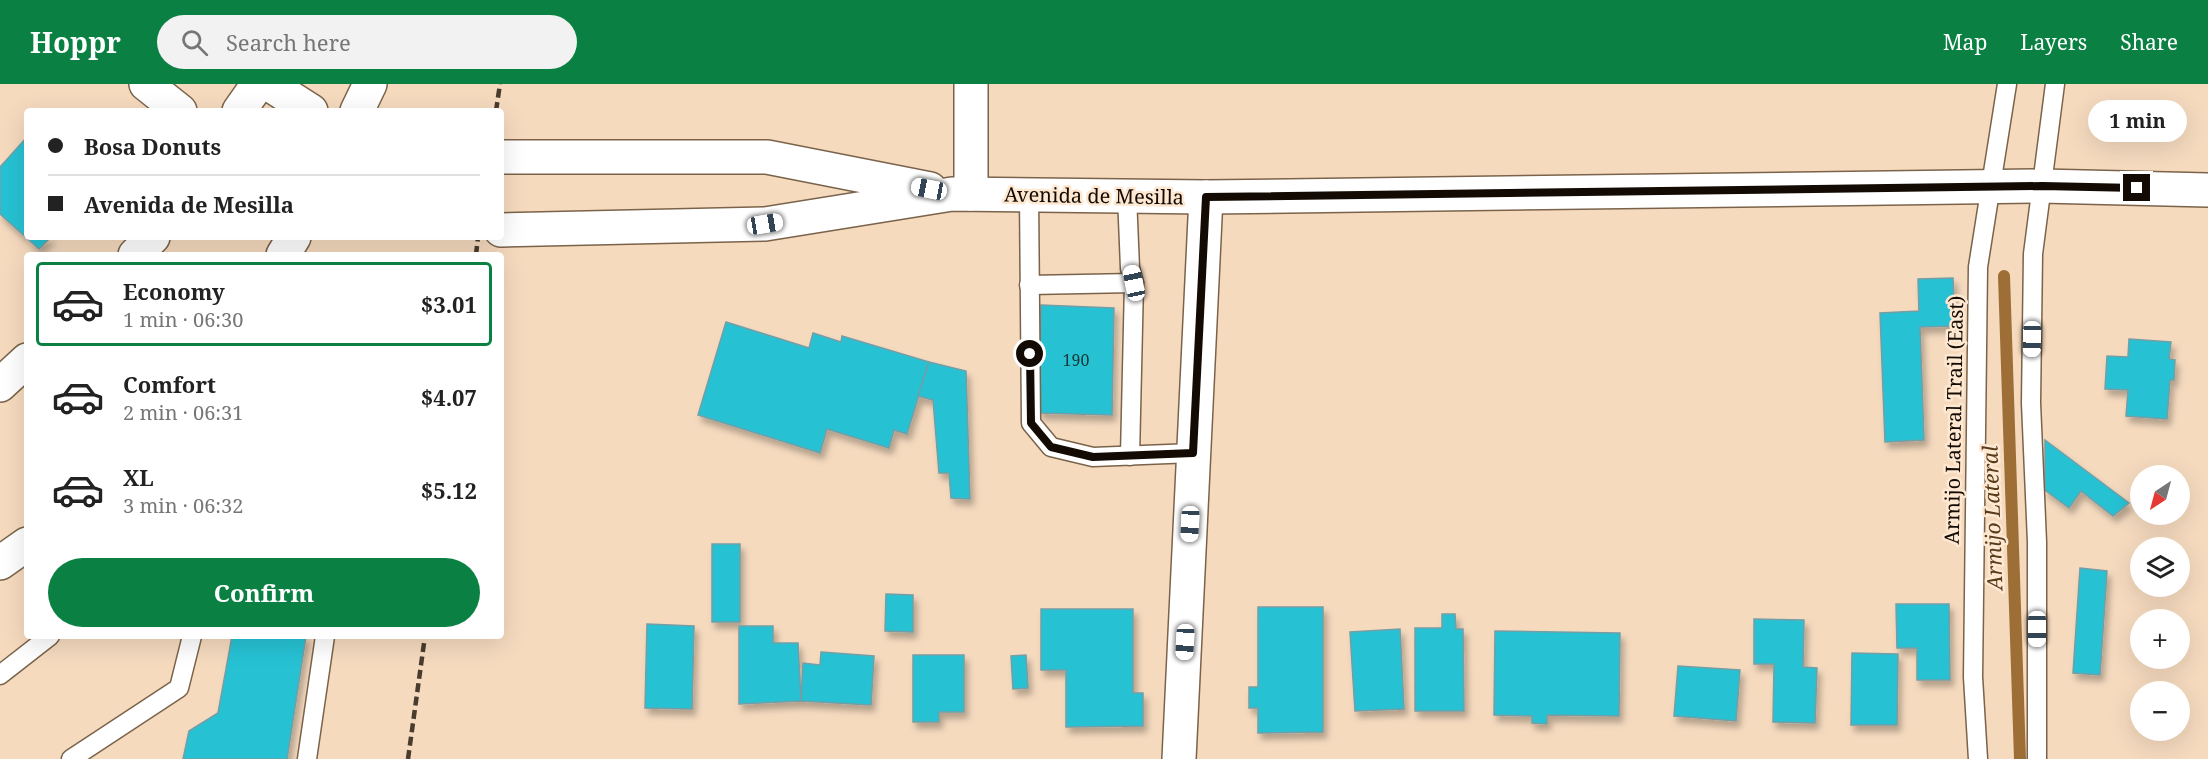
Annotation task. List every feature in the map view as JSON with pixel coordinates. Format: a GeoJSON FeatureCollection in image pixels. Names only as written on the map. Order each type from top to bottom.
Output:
{"type":"FeatureCollection","features":[{"type":"Feature","properties":{"kind":"main road"},"geometry":{"type":"LineString","coordinates":[[146,84],[176,108]]}},
{"type":"Feature","properties":{"kind":"main road"},"geometry":{"type":"LineString","coordinates":[[241,108],[258,84]]}},
{"type":"Feature","properties":{"kind":"main road"},"geometry":{"type":"LineString","coordinates":[[269,84],[306,108]]}},
{"type":"Feature","properties":{"kind":"main road"},"geometry":{"type":"LineString","coordinates":[[358,108],[370,84]]}},
{"type":"Feature","properties":{"kind":"main road"},"geometry":{"type":"LineString","coordinates":[[962,194],[971,84]]}},
{"type":"Feature","properties":{"kind":"main road","name":"Avenida de Mesilla"},"geometry":{"type":"LineString","coordinates":[[504,157],[767,157],[962,194]]}},
{"type":"Feature","properties":{"kind":"main road","name":"Avenida de Mesilla"},"geometry":{"type":"LineString","coordinates":[[504,230],[765,224],[962,194],[1206,197],[2042,186],[2208,190]]}},
{"type":"Feature","properties":{"kind":"main road"},"geometry":{"type":"LineString","coordinates":[[1179,759],[1206,197]]}},
{"type":"Feature","properties":{"kind":"main road"},"geometry":{"type":"LineString","coordinates":[[138,252],[150,240]]}},
{"type":"Feature","properties":{"kind":"main road"},"geometry":{"type":"LineString","coordinates":[[0,385],[24,363]]}},
{"type":"Feature","properties":{"kind":"main road"},"geometry":{"type":"LineString","coordinates":[[0,563],[24,546]]}},
{"type":"Feature","properties":{"kind":"lane","name":"Armijo Lateral Trail (East)"},"geometry":{"type":"LineString","coordinates":[[1978,759],[1973,677],[1978,267],[2007,84]]}},
{"type":"Feature","properties":{"kind":"lane"},"geometry":{"type":"LineString","coordinates":[[2037,759],[2037,542],[2031,403],[2033,254],[2055,84]]}},
{"type":"Feature","properties":{"kind":"lane"},"geometry":{"type":"LineString","coordinates":[[1029,195],[1031,423],[1051,447],[1093,457],[1193,453]]}},
{"type":"Feature","properties":{"kind":"lane"},"geometry":{"type":"LineString","coordinates":[[1127,196],[1130,268],[1134,283],[1130,456]]}},
{"type":"Feature","properties":{"kind":"lane"},"geometry":{"type":"LineString","coordinates":[[1029,285],[1134,283]]}},
{"type":"Feature","properties":{"kind":"lane"},"geometry":{"type":"LineString","coordinates":[[0,675],[46,639]]}},
{"type":"Feature","properties":{"kind":"lane"},"geometry":{"type":"LineString","coordinates":[[71,759],[179,688],[191,639]]}},
{"type":"Feature","properties":{"kind":"lane"},"geometry":{"type":"LineString","coordinates":[[307,759],[325,639]]}},
{"type":"Feature","properties":{"kind":"building"},"geometry":{"type":"Polygon","coordinates":[[[24,140],[24,236],[0,214],[0,167],[24,140]]]}},
{"type":"Feature","properties":{"kind":"building"},"geometry":{"type":"Polygon","coordinates":[[[29,240],[48,240],[39,249],[29,240]]]}},
{"type":"Feature","properties":{"kind":"building"},"geometry":{"type":"Polygon","coordinates":[[[1953,278],[1955,326],[1920,327],[1924,440],[1885,442],[1880,313],[1919,311],[1918,279],[1953,278]]]}},
{"type":"Feature","properties":{"kind":"building"},"geometry":{"type":"Polygon","coordinates":[[[1041,305],[1114,308],[1112,415],[1039,413],[1041,305]]]}},
{"type":"Feature","properties":{"kind":"building"},"geometry":{"type":"Polygon","coordinates":[[[726,322],[809,348],[813,333],[841,342],[842,336],[929,362],[907,434],[894,430],[889,448],[827,429],[820,453],[698,415],[726,322]]]}},
{"type":"Feature","properties":{"kind":"building"},"geometry":{"type":"Polygon","coordinates":[[[2129,339],[2171,342],[2169,359],[2175,360],[2174,380],[2170,380],[2167,419],[2126,416],[2128,390],[2105,389],[2107,356],[2128,357],[2129,339]]]}},
{"type":"Feature","properties":{"kind":"building"},"geometry":{"type":"Polygon","coordinates":[[[929,362],[966,371],[970,499],[951,498],[949,473],[939,473],[933,400],[918,396],[929,362]]]}},
{"type":"Feature","properties":{"kind":"building"},"geometry":{"type":"Polygon","coordinates":[[[2045,440],[2129,503],[2113,516],[2081,491],[2069,508],[2045,490],[2045,440]]]}},
{"type":"Feature","properties":{"kind":"building"},"geometry":{"type":"Polygon","coordinates":[[[712,544],[740,544],[740,622],[712,622],[712,544]]]}},
{"type":"Feature","properties":{"kind":"building"},"geometry":{"type":"Polygon","coordinates":[[[2080,568],[2107,571],[2100,675],[2073,673],[2080,568]]]}},
{"type":"Feature","properties":{"kind":"building"},"geometry":{"type":"Polygon","coordinates":[[[886,594],[913,595],[913,632],[885,631],[886,594]]]}},
{"type":"Feature","properties":{"kind":"building"},"geometry":{"type":"Polygon","coordinates":[[[1896,604],[1949,604],[1950,680],[1917,680],[1917,648],[1897,648],[1896,604]]]}},
{"type":"Feature","properties":{"kind":"building"},"geometry":{"type":"Polygon","coordinates":[[[1258,607],[1323,607],[1323,732],[1258,733],[1258,708],[1249,708],[1249,687],[1258,687],[1258,607]]]}},
{"type":"Feature","properties":{"kind":"building"},"geometry":{"type":"Polygon","coordinates":[[[1041,609],[1133,609],[1133,693],[1143,693],[1143,726],[1066,727],[1066,670],[1041,670],[1041,609]]]}},
{"type":"Feature","properties":{"kind":"building"},"geometry":{"type":"Polygon","coordinates":[[[1442,614],[1455,614],[1456,629],[1463,629],[1464,711],[1415,711],[1415,628],[1442,628],[1442,614]]]}},
{"type":"Feature","properties":{"kind":"building"},"geometry":{"type":"Polygon","coordinates":[[[1754,619],[1804,620],[1803,667],[1817,668],[1815,723],[1773,722],[1774,664],[1754,664],[1754,619]]]}},
{"type":"Feature","properties":{"kind":"building"},"geometry":{"type":"Polygon","coordinates":[[[647,624],[694,626],[692,709],[645,708],[647,624]]]}},
{"type":"Feature","properties":{"kind":"building"},"geometry":{"type":"Polygon","coordinates":[[[739,626],[773,626],[773,643],[798,643],[801,701],[739,704],[739,626]]]}},
{"type":"Feature","properties":{"kind":"building"},"geometry":{"type":"Polygon","coordinates":[[[1400,629],[1404,709],[1355,711],[1350,632],[1400,629]]]}},
{"type":"Feature","properties":{"kind":"building"},"geometry":{"type":"Polygon","coordinates":[[[1495,631],[1620,633],[1619,716],[1547,715],[1547,724],[1532,723],[1532,716],[1494,715],[1495,631]]]}},
{"type":"Feature","properties":{"kind":"building"},"geometry":{"type":"Polygon","coordinates":[[[231,639],[306,639],[287,759],[183,759],[189,731],[218,713],[231,639]]]}},
{"type":"Feature","properties":{"kind":"building"},"geometry":{"type":"Polygon","coordinates":[[[821,652],[874,656],[871,705],[801,701],[803,663],[820,665],[821,652]]]}},
{"type":"Feature","properties":{"kind":"building"},"geometry":{"type":"Polygon","coordinates":[[[1852,653],[1898,654],[1897,725],[1851,725],[1852,653]]]}},
{"type":"Feature","properties":{"kind":"building"},"geometry":{"type":"Polygon","coordinates":[[[913,655],[964,655],[964,712],[939,712],[939,722],[913,722],[913,655]]]}},
{"type":"Feature","properties":{"kind":"building"},"geometry":{"type":"Polygon","coordinates":[[[1026,655],[1028,688],[1013,689],[1011,656],[1026,655]]]}},
{"type":"Feature","properties":{"kind":"building"},"geometry":{"type":"Polygon","coordinates":[[[1678,666],[1740,670],[1736,721],[1674,716],[1678,666]]]}},
{"type":"Feature","properties":{"kind":"waterway","name":"Armijo Lateral"},"geometry":{"type":"LineString","coordinates":[[2004,276],[2020,759]]}},
{"type":"Feature","properties":{"kind":"railway"},"geometry":{"type":"LineString","coordinates":[[496,108],[500,84]]}},
{"type":"Feature","properties":{"kind":"railway"},"geometry":{"type":"LineString","coordinates":[[476,252],[478,240]]}},
{"type":"Feature","properties":{"kind":"railway"},"geometry":{"type":"LineString","coordinates":[[408,759],[425,639]]}},
{"type":"Feature","properties":{"kind":"route"},"geometry":{"type":"LineString","coordinates":[[1030,354],[1031,423],[1051,447],[1093,457],[1193,453],[1206,197],[2042,186],[2137,188]]}}]}
